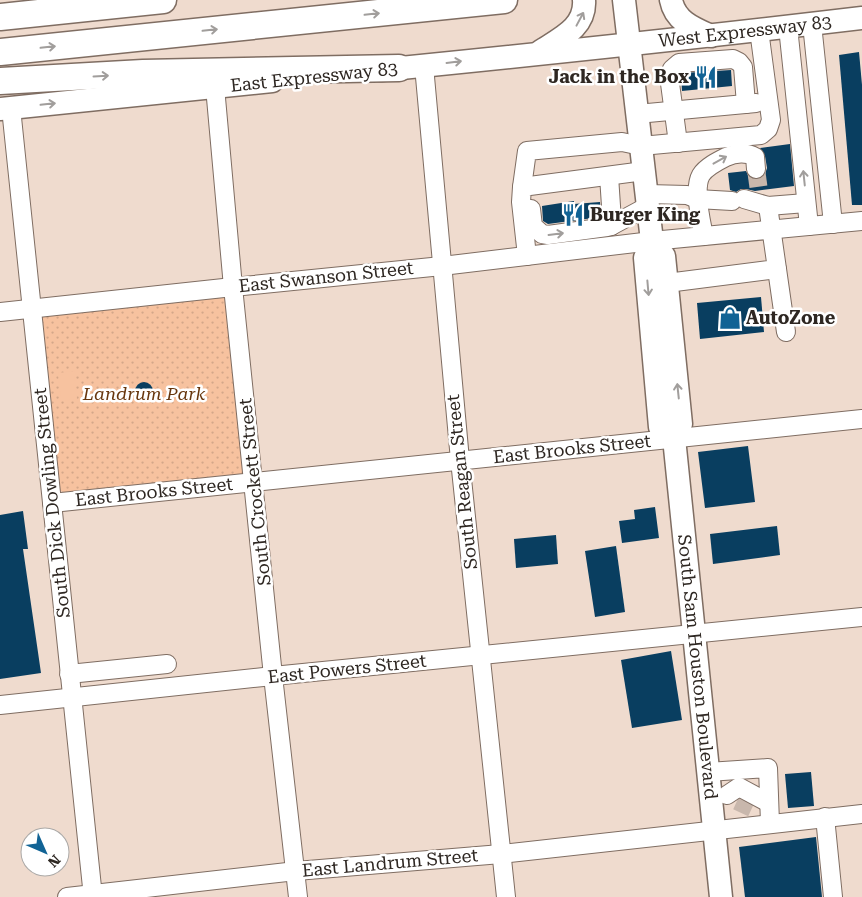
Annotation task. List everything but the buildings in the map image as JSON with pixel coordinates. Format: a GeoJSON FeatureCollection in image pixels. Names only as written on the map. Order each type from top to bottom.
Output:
{"type":"FeatureCollection","features":[{"type":"Feature","properties":{"kind":"highway"},"geometry":{"type":"LineString","coordinates":[[0,17],[163,0]]}},
{"type":"Feature","properties":{"kind":"highway"},"geometry":{"type":"LineString","coordinates":[[0,52],[504,0]]}},
{"type":"Feature","properties":{"kind":"highway"},"geometry":{"type":"LineString","coordinates":[[0,81],[143,73],[399,68]]}},
{"type":"Feature","properties":{"kind":"main road"},"geometry":{"type":"LineString","coordinates":[[538,53],[574,29],[584,15],[584,0]]}},
{"type":"Feature","properties":{"kind":"main road","name":"South Sam Houston Boulevard"},"geometry":{"type":"LineString","coordinates":[[624,0],[652,241],[645,258],[660,427],[674,438]]}},
{"type":"Feature","properties":{"kind":"main road"},"geometry":{"type":"LineString","coordinates":[[671,0],[676,13],[687,25],[710,36]]}},
{"type":"Feature","properties":{"kind":"main road","name":"West Expressway 83"},"geometry":{"type":"LineString","coordinates":[[629,45],[862,18]]}},
{"type":"Feature","properties":{"kind":"main road","name":"East Expressway 83"},"geometry":{"type":"LineString","coordinates":[[6,109],[629,45]]}},
{"type":"Feature","properties":{"kind":"main road","name":"South Sam Houston Boulevard"},"geometry":{"type":"LineString","coordinates":[[652,241],[664,256],[667,284],[681,424],[674,438],[708,772],[732,800],[714,829],[721,897]]}},
{"type":"Feature","properties":{"kind":"street"},"geometry":{"type":"LineString","coordinates":[[812,24],[833,224]]}},
{"type":"Feature","properties":{"kind":"street"},"geometry":{"type":"LineString","coordinates":[[788,27],[809,226]]}},
{"type":"Feature","properties":{"kind":"street"},"geometry":{"type":"LineString","coordinates":[[527,256],[521,202],[525,186],[528,151],[622,142],[641,146],[678,143],[761,135],[768,129],[771,120],[759,30]]}},
{"type":"Feature","properties":{"kind":"street"},"geometry":{"type":"LineString","coordinates":[[678,143],[669,76],[672,68],[679,63],[733,59],[739,62],[743,67],[746,104]]}},
{"type":"Feature","properties":{"kind":"street","name":"South Reagan Street"},"geometry":{"type":"LineString","coordinates":[[424,66],[479,655],[506,897]]}},
{"type":"Feature","properties":{"kind":"street","name":"South Crockett Street"},"geometry":{"type":"LineString","coordinates":[[215,87],[233,286],[298,897]]}},
{"type":"Feature","properties":{"kind":"street"},"geometry":{"type":"LineString","coordinates":[[637,114],[768,101]]}},
{"type":"Feature","properties":{"kind":"street","name":"South Dick Dowling Street"},"geometry":{"type":"LineString","coordinates":[[6,109],[32,309],[93,896]]}},
{"type":"Feature","properties":{"kind":"street"},"geometry":{"type":"LineString","coordinates":[[704,236],[697,199],[701,176],[716,162],[730,156],[751,154],[756,158],[756,169]]}},
{"type":"Feature","properties":{"kind":"street"},"geometry":{"type":"LineString","coordinates":[[525,186],[644,171]]}},
{"type":"Feature","properties":{"kind":"street"},"geometry":{"type":"LineString","coordinates":[[609,176],[611,226]]}},
{"type":"Feature","properties":{"kind":"street"},"geometry":{"type":"LineString","coordinates":[[525,186],[533,226],[542,234],[548,235],[607,228],[647,200],[687,195],[697,199],[806,203]]}},
{"type":"Feature","properties":{"kind":"street"},"geometry":{"type":"LineString","coordinates":[[752,200],[772,230],[786,332]]}},
{"type":"Feature","properties":{"kind":"street","name":"East Swanson Street"},"geometry":{"type":"LineString","coordinates":[[0,312],[233,286],[442,266],[652,241],[862,221]]}},
{"type":"Feature","properties":{"kind":"street"},"geometry":{"type":"LineString","coordinates":[[667,284],[777,269]]}},
{"type":"Feature","properties":{"kind":"street","name":"East Brooks Street"},"geometry":{"type":"LineString","coordinates":[[52,503],[862,419]]}},
{"type":"Feature","properties":{"kind":"street","name":"East Powers Street"},"geometry":{"type":"LineString","coordinates":[[0,705],[862,617]]}},
{"type":"Feature","properties":{"kind":"street"},"geometry":{"type":"LineString","coordinates":[[69,674],[167,664]]}},
{"type":"Feature","properties":{"kind":"street"},"geometry":{"type":"LineString","coordinates":[[708,772],[768,768],[770,812]]}},
{"type":"Feature","properties":{"kind":"street"},"geometry":{"type":"LineString","coordinates":[[770,812],[739,787],[732,800],[770,812],[825,818],[862,814]]}},
{"type":"Feature","properties":{"kind":"street","name":"East Landrum Street"},"geometry":{"type":"LineString","coordinates":[[67,897],[93,896],[296,872],[501,854],[714,829],[770,812]]}},
{"type":"Feature","properties":{"kind":"street"},"geometry":{"type":"LineString","coordinates":[[825,818],[833,897]]}},
{"type":"Feature","properties":{"kind":"green space","name":"Landrum Park"},"geometry":{"type":"Polygon","coordinates":[[[228,296],[244,475],[69,494],[60,491],[41,317],[43,314],[228,296]]]}},
{"type":"Feature","properties":{"kind":"green space"},"geometry":{"type":"Polygon","coordinates":[[[74,371],[77,399],[61,401],[58,373],[74,371]]]}},
{"type":"Feature","properties":{"kind":"tunnel"},"geometry":{"type":"LineString","coordinates":[[756,169],[759,191]]}},
{"type":"Feature","properties":{"kind":"tunnel"},"geometry":{"type":"LineString","coordinates":[[737,801],[752,808]]}},
{"type":"Feature","properties":{"kind":"place","name":"Jack in the Box"},"geometry":{"type":"Point","coordinates":[706,77]}},
{"type":"Feature","properties":{"kind":"place","name":"Burger King"},"geometry":{"type":"Point","coordinates":[573,215]}},
{"type":"Feature","properties":{"kind":"place","name":"AutoZone"},"geometry":{"type":"Point","coordinates":[730,318]}}]}
